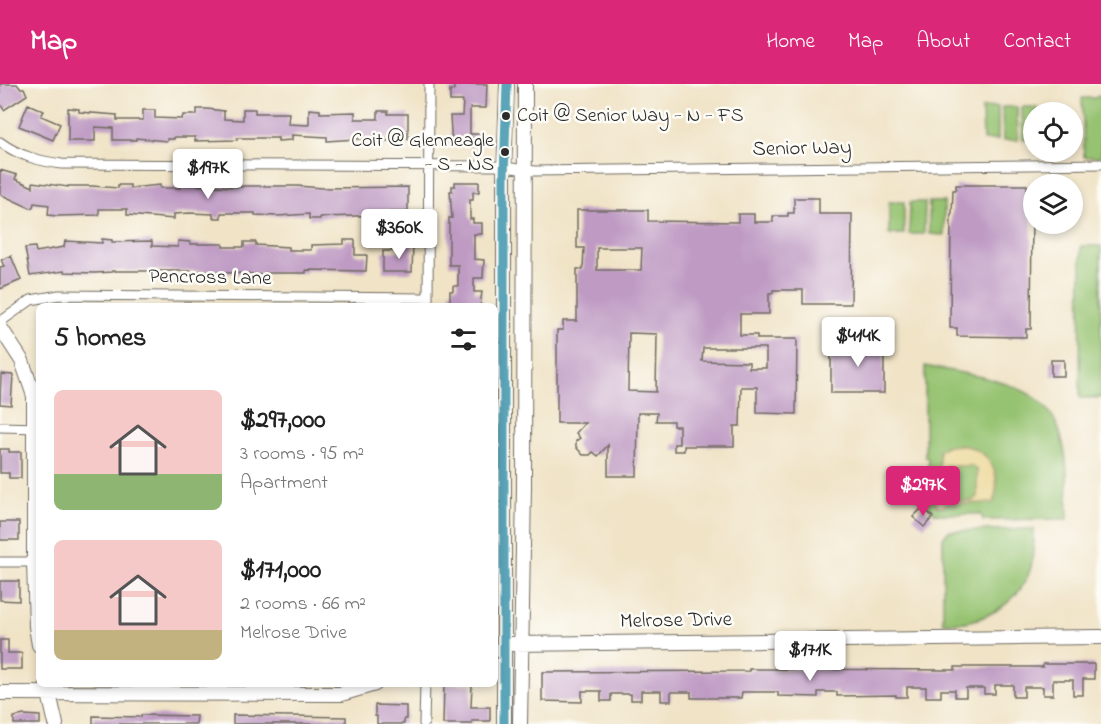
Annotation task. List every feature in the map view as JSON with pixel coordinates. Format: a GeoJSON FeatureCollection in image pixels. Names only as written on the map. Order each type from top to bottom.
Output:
{"type":"FeatureCollection","features":[{"type":"Feature","properties":{"kind":"street"},"geometry":{"type":"LineString","coordinates":[[428,302],[429,84]]}},
{"type":"Feature","properties":{"kind":"street"},"geometry":{"type":"LineString","coordinates":[[504,724],[500,644],[504,167],[507,84]]}},
{"type":"Feature","properties":{"kind":"street"},"geometry":{"type":"LineString","coordinates":[[520,724],[525,84]]}},
{"type":"Feature","properties":{"kind":"street","name":"Senior Way"},"geometry":{"type":"LineString","coordinates":[[0,142],[29,158],[62,165],[428,166],[570,171],[1101,164]]}},
{"type":"Feature","properties":{"kind":"street","name":"Pencross Lane"},"geometry":{"type":"LineString","coordinates":[[0,322],[31,300],[59,295],[428,302]]}},
{"type":"Feature","properties":{"kind":"street"},"geometry":{"type":"LineString","coordinates":[[0,327],[26,368],[34,396],[36,417]]}},
{"type":"Feature","properties":{"kind":"street"},"geometry":{"type":"LineString","coordinates":[[0,428],[36,428]]}},
{"type":"Feature","properties":{"kind":"street"},"geometry":{"type":"LineString","coordinates":[[0,562],[36,562],[36,626]]}},
{"type":"Feature","properties":{"kind":"street","name":"Melrose Drive"},"geometry":{"type":"LineString","coordinates":[[500,644],[1101,637]]}},
{"type":"Feature","properties":{"kind":"street"},"geometry":{"type":"LineString","coordinates":[[0,693],[48,689],[341,694],[365,687]]}},
{"type":"Feature","properties":{"kind":"street"},"geometry":{"type":"LineString","coordinates":[[424,687],[424,724]]}},
{"type":"Feature","properties":{"kind":"street"},"geometry":{"type":"LineString","coordinates":[[48,689],[56,724]]}},
{"type":"Feature","properties":{"kind":"green space"},"geometry":{"type":"Polygon","coordinates":[[[1101,95],[1101,157],[1084,157],[1082,98],[1095,98],[1101,95]]]}},
{"type":"Feature","properties":{"kind":"green space"},"geometry":{"type":"Polygon","coordinates":[[[998,107],[998,140],[983,140],[982,108],[998,107]]]}},
{"type":"Feature","properties":{"kind":"green space"},"geometry":{"type":"Polygon","coordinates":[[[1002,107],[1017,107],[1018,140],[1003,140],[1002,107]]]}},
{"type":"Feature","properties":{"kind":"green space"},"geometry":{"type":"Polygon","coordinates":[[[889,202],[904,202],[904,234],[889,234],[889,202]]]}},
{"type":"Feature","properties":{"kind":"green space"},"geometry":{"type":"Polygon","coordinates":[[[910,202],[925,202],[924,234],[909,234],[910,202]]]}},
{"type":"Feature","properties":{"kind":"green space"},"geometry":{"type":"Polygon","coordinates":[[[929,202],[944,202],[944,235],[929,234],[929,202]]]}},
{"type":"Feature","properties":{"kind":"green space"},"geometry":{"type":"Polygon","coordinates":[[[1081,246],[1101,246],[1101,398],[1080,398],[1081,246]]]}},
{"type":"Feature","properties":{"kind":"green space"},"geometry":{"type":"Polygon","coordinates":[[[925,366],[1003,383],[1032,395],[1043,404],[1056,423],[1064,446],[1068,519],[983,520],[981,514],[932,512],[928,505],[928,458],[925,457],[925,366]]]}},
{"type":"Feature","properties":{"kind":"green space"},"geometry":{"type":"Polygon","coordinates":[[[1034,529],[1031,567],[1018,592],[1008,602],[984,617],[957,623],[943,622],[943,537],[949,531],[1034,529]]]}},
{"type":"Feature","properties":{"kind":"sand"},"geometry":{"type":"Polygon","coordinates":[[[946,446],[971,447],[986,457],[995,472],[996,490],[993,503],[946,504],[938,507],[935,502],[939,497],[939,450],[946,446]],[[945,466],[941,471],[941,497],[946,501],[972,501],[977,497],[977,470],[972,466],[945,466]]]}},
{"type":"Feature","properties":{"kind":"building"},"geometry":{"type":"Polygon","coordinates":[[[0,84],[17,84],[20,88],[24,88],[27,95],[4,110],[0,103],[0,84]]]}},
{"type":"Feature","properties":{"kind":"building"},"geometry":{"type":"Polygon","coordinates":[[[454,84],[487,84],[486,108],[470,108],[470,134],[481,134],[481,146],[452,146],[450,116],[462,116],[463,101],[450,101],[450,90],[454,90],[454,84]]]}},
{"type":"Feature","properties":{"kind":"building"},"geometry":{"type":"Polygon","coordinates":[[[28,104],[44,111],[41,116],[60,124],[53,140],[19,126],[28,104]]]}},
{"type":"Feature","properties":{"kind":"building"},"geometry":{"type":"Polygon","coordinates":[[[68,108],[79,109],[79,112],[117,115],[117,120],[143,120],[143,110],[155,110],[155,118],[182,119],[183,115],[197,115],[197,109],[207,109],[224,111],[224,119],[243,120],[243,109],[255,109],[255,113],[289,113],[288,124],[309,125],[309,109],[320,110],[320,113],[355,112],[355,119],[378,119],[378,111],[388,111],[388,114],[408,114],[408,139],[386,141],[386,138],[371,138],[327,141],[327,137],[292,135],[292,140],[278,141],[278,138],[237,138],[237,140],[195,141],[195,137],[174,137],[167,141],[136,138],[136,140],[113,140],[113,128],[95,127],[95,141],[68,141],[68,108]]]}},
{"type":"Feature","properties":{"kind":"building"},"geometry":{"type":"Polygon","coordinates":[[[0,170],[17,175],[15,179],[33,187],[33,182],[68,187],[118,188],[118,185],[130,185],[130,188],[160,185],[160,188],[180,188],[180,185],[408,187],[408,212],[390,212],[390,215],[320,217],[320,219],[309,219],[309,214],[277,216],[255,215],[255,213],[221,213],[221,218],[213,218],[213,214],[190,213],[174,214],[174,219],[127,215],[127,209],[99,209],[99,215],[57,216],[48,215],[49,205],[34,203],[30,208],[0,194],[0,170]]]}},
{"type":"Feature","properties":{"kind":"building"},"geometry":{"type":"Polygon","coordinates":[[[455,182],[479,182],[479,192],[473,192],[473,200],[470,200],[470,219],[473,219],[473,223],[482,223],[482,234],[474,234],[474,259],[484,260],[483,278],[474,278],[474,292],[482,292],[480,303],[450,303],[450,291],[453,291],[453,286],[458,286],[458,265],[449,265],[449,218],[452,218],[450,191],[452,191],[452,186],[455,186],[455,182]]]}},
{"type":"Feature","properties":{"kind":"building"},"geometry":{"type":"Polygon","coordinates":[[[956,185],[1023,185],[1023,234],[1032,234],[1031,329],[1026,329],[1026,337],[957,336],[957,328],[950,328],[951,214],[953,190],[956,190],[956,185]]]}},
{"type":"Feature","properties":{"kind":"building"},"geometry":{"type":"Polygon","coordinates":[[[794,198],[819,198],[819,214],[852,214],[851,304],[803,304],[803,290],[773,290],[773,293],[769,293],[769,314],[740,314],[740,335],[757,335],[757,339],[797,339],[796,414],[757,413],[757,387],[741,387],[740,426],[734,426],[734,446],[684,446],[684,451],[674,451],[674,444],[679,444],[679,426],[673,426],[673,421],[656,421],[657,413],[638,413],[637,476],[608,476],[608,445],[598,456],[593,452],[590,455],[583,455],[576,447],[576,441],[580,438],[576,433],[585,423],[557,423],[557,330],[563,330],[563,321],[577,321],[577,269],[583,269],[584,248],[577,248],[577,210],[648,210],[648,221],[738,222],[738,214],[754,214],[754,222],[773,222],[773,216],[788,216],[788,213],[794,213],[794,198]],[[597,248],[597,270],[641,270],[642,248],[597,248]],[[629,333],[628,391],[656,392],[657,334],[629,333]],[[703,348],[702,361],[749,362],[749,368],[766,368],[766,348],[703,348]]]}},
{"type":"Feature","properties":{"kind":"building"},"geometry":{"type":"Polygon","coordinates":[[[102,239],[112,240],[112,242],[152,241],[152,246],[178,247],[178,241],[190,242],[190,244],[223,244],[223,247],[244,247],[244,242],[256,242],[256,245],[289,247],[289,250],[311,250],[311,245],[344,244],[344,240],[355,240],[355,255],[367,255],[366,271],[306,270],[306,273],[265,273],[265,275],[201,271],[95,273],[64,271],[30,276],[25,248],[35,247],[36,252],[64,247],[65,241],[102,243],[102,239]]]}},
{"type":"Feature","properties":{"kind":"building"},"geometry":{"type":"Polygon","coordinates":[[[403,244],[413,244],[412,272],[383,272],[383,251],[403,251],[403,244]]]}},
{"type":"Feature","properties":{"kind":"building"},"geometry":{"type":"Polygon","coordinates":[[[11,256],[21,280],[0,289],[0,267],[4,266],[1,260],[11,256]]]}},
{"type":"Feature","properties":{"kind":"building"},"geometry":{"type":"Polygon","coordinates":[[[831,342],[884,342],[884,393],[831,393],[831,342]]]}},
{"type":"Feature","properties":{"kind":"building"},"geometry":{"type":"Polygon","coordinates":[[[1051,360],[1064,360],[1064,376],[1051,376],[1051,360]]]}},
{"type":"Feature","properties":{"kind":"building"},"geometry":{"type":"Polygon","coordinates":[[[1,374],[13,375],[11,405],[0,404],[1,374]]]}},
{"type":"Feature","properties":{"kind":"building"},"geometry":{"type":"Polygon","coordinates":[[[0,449],[21,452],[21,478],[9,478],[9,473],[0,473],[0,449]]]}},
{"type":"Feature","properties":{"kind":"building"},"geometry":{"type":"Polygon","coordinates":[[[923,507],[933,517],[924,527],[913,517],[923,507]]]}},
{"type":"Feature","properties":{"kind":"building"},"geometry":{"type":"Polygon","coordinates":[[[0,522],[19,522],[19,540],[0,540],[0,522]]]}},
{"type":"Feature","properties":{"kind":"building"},"geometry":{"type":"Polygon","coordinates":[[[0,581],[19,581],[19,601],[0,600],[0,581]]]}},
{"type":"Feature","properties":{"kind":"building"},"geometry":{"type":"Polygon","coordinates":[[[0,640],[8,640],[8,653],[22,653],[22,669],[0,669],[0,640]]]}},
{"type":"Feature","properties":{"kind":"building"},"geometry":{"type":"Polygon","coordinates":[[[1043,664],[1094,664],[1094,679],[1083,679],[1083,695],[1073,695],[1073,680],[1053,680],[1053,695],[1043,695],[1043,687],[1024,687],[1024,697],[1013,697],[1013,685],[995,685],[995,694],[984,694],[984,688],[966,688],[966,697],[955,697],[955,690],[941,690],[941,697],[926,697],[926,687],[907,687],[907,697],[896,697],[896,695],[837,696],[837,692],[818,692],[818,697],[778,696],[778,692],[742,692],[741,698],[691,698],[691,692],[671,692],[671,701],[661,701],[661,691],[641,691],[641,700],[631,700],[631,694],[611,694],[611,701],[601,701],[601,691],[582,691],[582,702],[542,701],[542,672],[749,671],[749,669],[955,670],[955,667],[1043,667],[1043,664]]]}},
{"type":"Feature","properties":{"kind":"building"},"geometry":{"type":"Polygon","coordinates":[[[444,687],[472,687],[471,707],[490,707],[490,721],[472,721],[472,724],[443,724],[444,687]]]}},
{"type":"Feature","properties":{"kind":"building"},"geometry":{"type":"Polygon","coordinates":[[[375,705],[406,706],[404,724],[377,724],[375,705]]]}},
{"type":"Feature","properties":{"kind":"building"},"geometry":{"type":"Polygon","coordinates":[[[141,715],[197,716],[196,724],[93,724],[93,716],[141,717],[141,715]]]}},
{"type":"Feature","properties":{"kind":"building"},"geometry":{"type":"Polygon","coordinates":[[[233,715],[346,717],[346,724],[233,724],[233,715]]]}},
{"type":"Feature","properties":{"kind":"building"},"geometry":{"type":"Polygon","coordinates":[[[40,716],[40,724],[14,724],[14,717],[40,716]]]}},
{"type":"Feature","properties":{"kind":"transit line"},"geometry":{"type":"LineString","coordinates":[[504,724],[504,177],[507,84]]}},
{"type":"Feature","properties":{"kind":"place","name":"Coit @ Senior Way - N - FS"},"geometry":{"type":"Point","coordinates":[506,116]}},
{"type":"Feature","properties":{"kind":"place","name":"Coit @ Glenneagle - S - NS"},"geometry":{"type":"Point","coordinates":[505,152]}}]}
